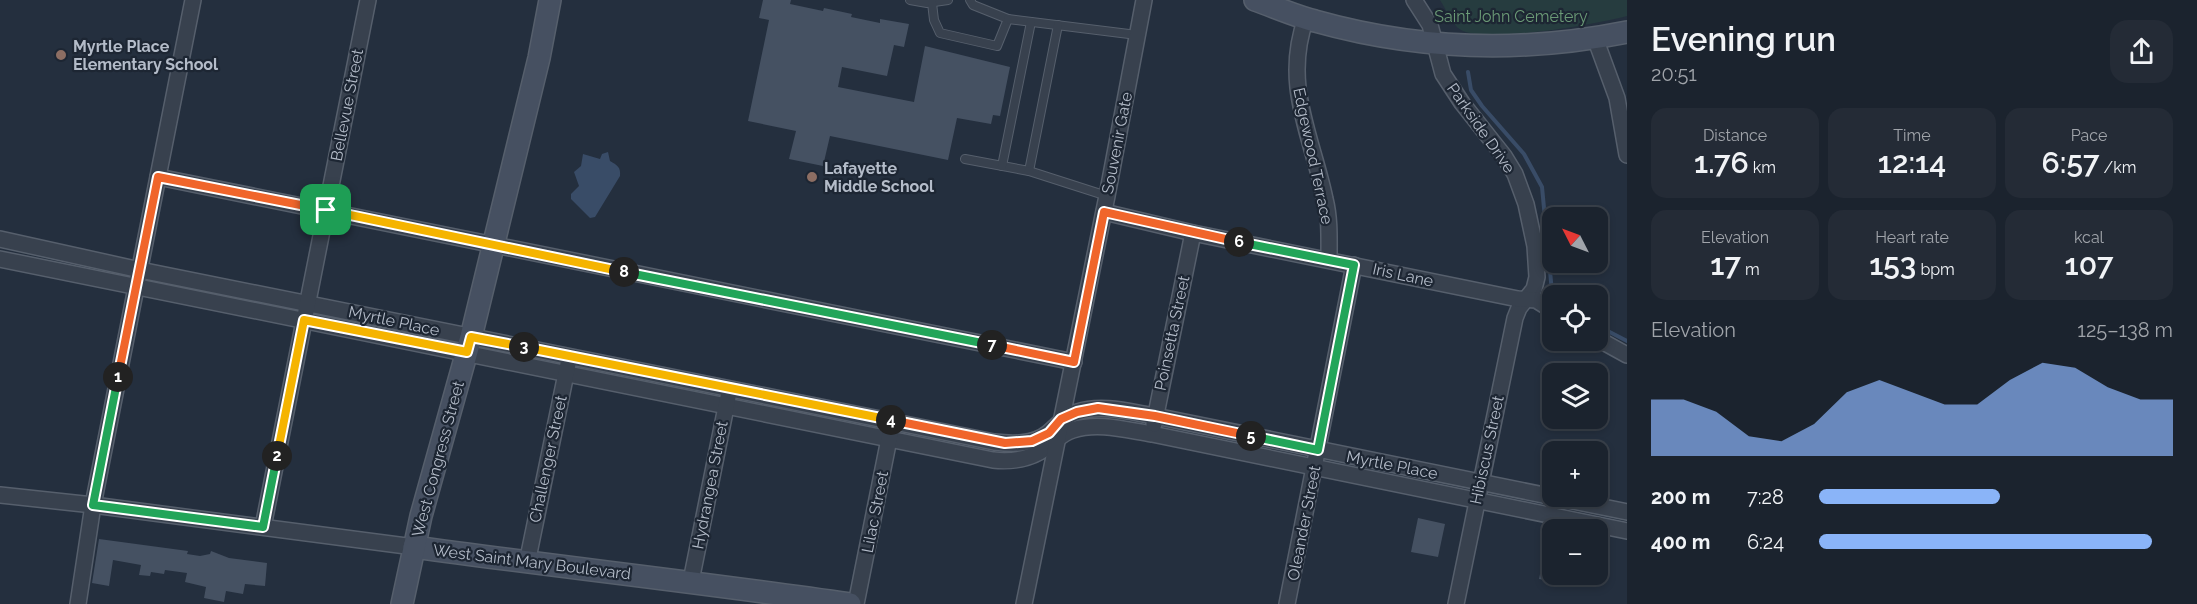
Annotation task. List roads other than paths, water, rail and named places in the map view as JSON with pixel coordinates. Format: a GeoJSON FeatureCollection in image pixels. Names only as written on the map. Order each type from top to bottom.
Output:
{"type":"FeatureCollection","features":[{"type":"Feature","properties":{"kind":"main road","name":"West Congress Street"},"geometry":{"type":"LineString","coordinates":[[402,604],[414,548],[469,345],[539,58],[550,0]]}},
{"type":"Feature","properties":{"kind":"main road"},"geometry":{"type":"LineString","coordinates":[[1255,0],[1306,18],[1355,31],[1435,44],[1522,46],[1627,32]]}},
{"type":"Feature","properties":{"kind":"main road","name":"West Saint Mary Boulevard"},"geometry":{"type":"LineString","coordinates":[[414,548],[691,581],[850,604]]}},
{"type":"Feature","properties":{"kind":"street"},"geometry":{"type":"LineString","coordinates":[[78,604],[93,505],[193,0]]}},
{"type":"Feature","properties":{"kind":"street","name":"Bellevue Street"},"geometry":{"type":"LineString","coordinates":[[263,527],[368,0]]}},
{"type":"Feature","properties":{"kind":"street","name":"Souvenir Gate"},"geometry":{"type":"LineString","coordinates":[[1024,604],[1104,212],[1144,0]]}},
{"type":"Feature","properties":{"kind":"street","name":"Parkside Drive"},"geometry":{"type":"LineString","coordinates":[[1414,0],[1430,25],[1443,74],[1504,156],[1521,189],[1535,246],[1537,277],[1534,289],[1526,300]]}},
{"type":"Feature","properties":{"kind":"street","name":"Edgewood Terrace"},"geometry":{"type":"LineString","coordinates":[[1306,18],[1299,41],[1296,86],[1302,118],[1327,206],[1329,260]]}},
{"type":"Feature","properties":{"kind":"street"},"geometry":{"type":"LineString","coordinates":[[1595,38],[1617,98],[1627,155]]}},
{"type":"Feature","properties":{"kind":"street"},"geometry":{"type":"LineString","coordinates":[[158,177],[1074,362]]}},
{"type":"Feature","properties":{"kind":"street","name":"Iris Lane"},"geometry":{"type":"LineString","coordinates":[[1104,212],[1193,233],[1526,300]]}},
{"type":"Feature","properties":{"kind":"street","name":"Poinsetta Street"},"geometry":{"type":"LineString","coordinates":[[1152,434],[1193,233]]}},
{"type":"Feature","properties":{"kind":"street","name":"Myrtle Place"},"geometry":{"type":"LineString","coordinates":[[0,239],[307,303],[469,345],[566,374],[1004,461],[1038,454],[1053,443],[1057,437],[1073,430],[1095,427],[1152,434],[1627,531]]}},
{"type":"Feature","properties":{"kind":"street","name":"Myrtle Place"},"geometry":{"type":"LineString","coordinates":[[0,259],[304,320],[469,345],[570,355],[1005,443],[1041,438],[1061,419],[1077,412],[1098,408],[1155,416],[1627,512]]}},
{"type":"Feature","properties":{"kind":"street","name":"Oleander Street"},"geometry":{"type":"LineString","coordinates":[[1287,604],[1354,265]]}},
{"type":"Feature","properties":{"kind":"street"},"geometry":{"type":"LineString","coordinates":[[1526,300],[1542,302]]}},
{"type":"Feature","properties":{"kind":"street","name":"Hibiscus Street"},"geometry":{"type":"LineString","coordinates":[[1456,604],[1515,318],[1526,300]]}},
{"type":"Feature","properties":{"kind":"street"},"geometry":{"type":"LineString","coordinates":[[1608,345],[1627,355]]}},
{"type":"Feature","properties":{"kind":"street","name":"Challenger Street"},"geometry":{"type":"LineString","coordinates":[[527,563],[570,355]]}},
{"type":"Feature","properties":{"kind":"street","name":"Hydrangea Street"},"geometry":{"type":"LineString","coordinates":[[691,581],[730,389]]}},
{"type":"Feature","properties":{"kind":"street","name":"Lilac Street"},"geometry":{"type":"LineString","coordinates":[[856,604],[893,420]]}},
{"type":"Feature","properties":{"kind":"street","name":"West Saint Mary Boulevard"},"geometry":{"type":"LineString","coordinates":[[0,495],[93,505],[414,548]]}},
{"type":"Feature","properties":{"kind":"lane"},"geometry":{"type":"LineString","coordinates":[[910,0],[932,3],[948,0]]}},
{"type":"Feature","properties":{"kind":"lane"},"geometry":{"type":"LineString","coordinates":[[970,0],[974,4],[1008,18],[1137,35]]}},
{"type":"Feature","properties":{"kind":"lane"},"geometry":{"type":"LineString","coordinates":[[932,3],[934,20],[940,33],[997,46],[1008,18]]}},
{"type":"Feature","properties":{"kind":"lane"},"geometry":{"type":"LineString","coordinates":[[1002,166],[1031,22]]}},
{"type":"Feature","properties":{"kind":"lane"},"geometry":{"type":"LineString","coordinates":[[1029,171],[1058,25]]}},
{"type":"Feature","properties":{"kind":"lane"},"geometry":{"type":"LineString","coordinates":[[965,159],[1029,171],[1107,196]]}},
{"type":"Feature","properties":{"kind":"water"},"geometry":{"type":"Polygon","coordinates":[[[608,152],[610,161],[619,168],[620,176],[595,217],[590,218],[571,199],[571,194],[579,186],[574,172],[581,166],[583,154],[600,159],[602,154],[608,152]]]}},
{"type":"Feature","properties":{"kind":"waterway"},"geometry":{"type":"LineString","coordinates":[[1468,72],[1471,90],[1524,154],[1542,187],[1551,285]]}},
{"type":"Feature","properties":{"kind":"waterway"},"geometry":{"type":"LineString","coordinates":[[1608,331],[1627,341]]}},
{"type":"Feature","properties":{"kind":"place","name":"Myrtle Place Elementary School"},"geometry":{"type":"Point","coordinates":[61,55]}},
{"type":"Feature","properties":{"kind":"place","name":"Lafayette Middle School"},"geometry":{"type":"Point","coordinates":[812,177]}},
{"type":"Feature","properties":{"kind":"park label","name":"Saint John Cemetery"},"geometry":{"type":"Point","coordinates":[1511,16]}}]}
